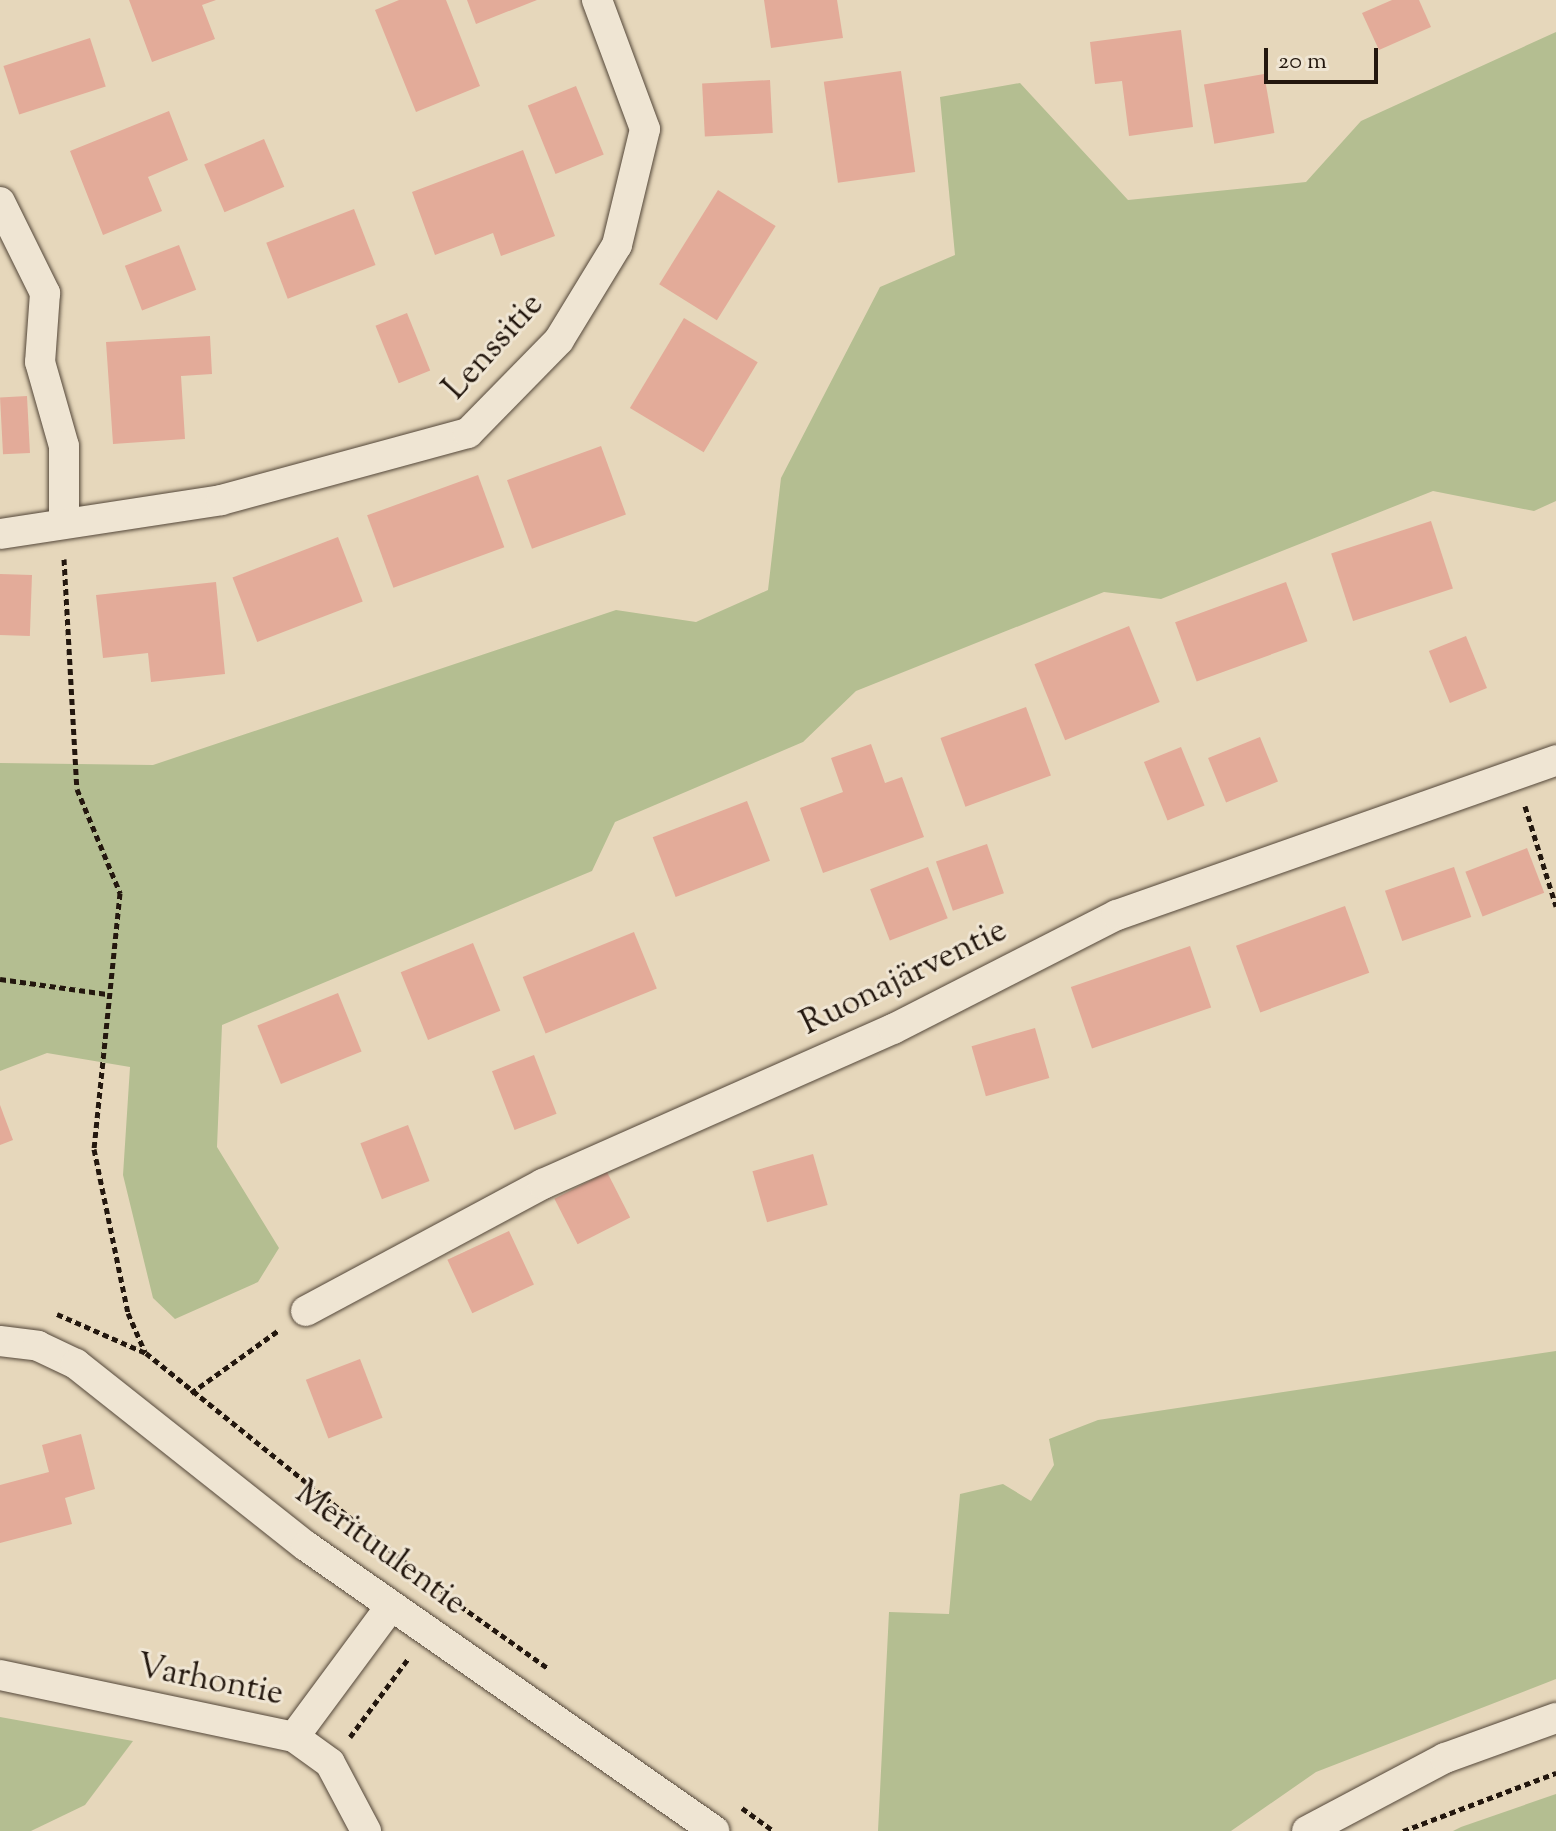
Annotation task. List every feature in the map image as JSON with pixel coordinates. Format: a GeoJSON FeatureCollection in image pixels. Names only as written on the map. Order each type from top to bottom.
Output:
{"type":"FeatureCollection","features":[{"type":"Feature","properties":{"kind":"street","name":"Lenssitie"},"geometry":{"type":"LineString","coordinates":[[0,534],[221,500],[468,433],[559,340],[617,245],[645,129],[597,0]]}},
{"type":"Feature","properties":{"kind":"street"},"geometry":{"type":"LineString","coordinates":[[0,202],[45,293],[40,362],[64,446],[64,523]]}},
{"type":"Feature","properties":{"kind":"street","name":"Ruonajärventie"},"geometry":{"type":"LineString","coordinates":[[306,1311],[543,1184],[893,1029],[1117,915],[1556,760]]}},
{"type":"Feature","properties":{"kind":"street","name":"Merituulentie"},"geometry":{"type":"LineString","coordinates":[[0,1341],[38,1346],[76,1364],[391,1606],[714,1831]]}},
{"type":"Feature","properties":{"kind":"street","name":"Varhontie"},"geometry":{"type":"LineString","coordinates":[[0,1675],[294,1737],[391,1606]]}},
{"type":"Feature","properties":{"kind":"street"},"geometry":{"type":"LineString","coordinates":[[1307,1831],[1445,1758],[1556,1718]]}},
{"type":"Feature","properties":{"kind":"street"},"geometry":{"type":"LineString","coordinates":[[294,1737],[330,1763],[366,1831]]}},
{"type":"Feature","properties":{"kind":"path"},"geometry":{"type":"LineString","coordinates":[[64,523],[66,660],[77,789],[120,893],[107,994],[94,1149],[128,1313],[146,1353]]}},
{"type":"Feature","properties":{"kind":"path"},"geometry":{"type":"LineString","coordinates":[[1516,774],[1556,906]]}},
{"type":"Feature","properties":{"kind":"path"},"geometry":{"type":"LineString","coordinates":[[0,979],[107,994]]}},
{"type":"Feature","properties":{"kind":"path"},"geometry":{"type":"LineString","coordinates":[[191,1393],[306,1311]]}},
{"type":"Feature","properties":{"kind":"path"},"geometry":{"type":"LineString","coordinates":[[52,1313],[146,1353],[191,1393],[452,1600],[555,1674]]}},
{"type":"Feature","properties":{"kind":"path"},"geometry":{"type":"LineString","coordinates":[[330,1763],[452,1600]]}},
{"type":"Feature","properties":{"kind":"path"},"geometry":{"type":"LineString","coordinates":[[1403,1831],[1556,1773]]}},
{"type":"Feature","properties":{"kind":"path"},"geometry":{"type":"LineString","coordinates":[[735,1803],[774,1831]]}},
{"type":"Feature","properties":{"kind":"green space"},"geometry":{"type":"Polygon","coordinates":[[[1556,32],[1556,501],[1534,511],[1433,491],[1161,599],[1104,592],[856,691],[803,742],[615,822],[592,871],[222,1025],[217,1147],[279,1248],[258,1282],[175,1319],[153,1298],[123,1175],[130,1067],[47,1053],[0,1071],[0,763],[153,765],[616,610],[696,622],[768,590],[781,478],[880,287],[955,255],[940,97],[1020,83],[1128,200],[1306,182],[1361,121],[1556,32]]]}},
{"type":"Feature","properties":{"kind":"green space"},"geometry":{"type":"Polygon","coordinates":[[[1556,1351],[1556,1679],[1316,1772],[1231,1831],[878,1831],[889,1612],[949,1614],[960,1494],[1003,1484],[1031,1501],[1054,1465],[1049,1439],[1098,1420],[1556,1351]]]}},
{"type":"Feature","properties":{"kind":"green space"},"geometry":{"type":"Polygon","coordinates":[[[0,1717],[133,1741],[85,1805],[31,1831],[0,1831],[0,1717]]]}},
{"type":"Feature","properties":{"kind":"green space"},"geometry":{"type":"Polygon","coordinates":[[[1556,1794],[1556,1831],[1453,1831],[1461,1827],[1556,1794]]]}},
{"type":"Feature","properties":{"kind":"building"},"geometry":{"type":"Polygon","coordinates":[[[129,0],[216,0],[202,5],[215,39],[152,62],[129,0]]]}},
{"type":"Feature","properties":{"kind":"building"},"geometry":{"type":"Polygon","coordinates":[[[399,0],[446,0],[480,86],[416,112],[375,10],[399,0]]]}},
{"type":"Feature","properties":{"kind":"building"},"geometry":{"type":"Polygon","coordinates":[[[467,0],[537,0],[476,24],[467,0]]]}},
{"type":"Feature","properties":{"kind":"building"},"geometry":{"type":"Polygon","coordinates":[[[764,0],[837,0],[843,38],[771,48],[764,0]]]}},
{"type":"Feature","properties":{"kind":"building"},"geometry":{"type":"Polygon","coordinates":[[[1392,0],[1419,0],[1431,27],[1379,50],[1362,13],[1392,0]]]}},
{"type":"Feature","properties":{"kind":"building"},"geometry":{"type":"Polygon","coordinates":[[[1181,30],[1193,127],[1129,136],[1122,81],[1095,84],[1090,42],[1181,30]]]}},
{"type":"Feature","properties":{"kind":"building"},"geometry":{"type":"Polygon","coordinates":[[[90,38],[106,87],[19,115],[3,66],[90,38]]]}},
{"type":"Feature","properties":{"kind":"building"},"geometry":{"type":"Polygon","coordinates":[[[901,71],[915,172],[838,183],[824,82],[901,71]]]}},
{"type":"Feature","properties":{"kind":"building"},"geometry":{"type":"Polygon","coordinates":[[[1264,74],[1274,133],[1214,144],[1204,85],[1264,74]]]}},
{"type":"Feature","properties":{"kind":"building"},"geometry":{"type":"Polygon","coordinates":[[[770,80],[773,133],[705,136],[702,84],[770,80]]]}},
{"type":"Feature","properties":{"kind":"building"},"geometry":{"type":"Polygon","coordinates":[[[576,86],[604,155],[556,174],[528,105],[576,86]]]}},
{"type":"Feature","properties":{"kind":"building"},"geometry":{"type":"Polygon","coordinates":[[[169,111],[188,160],[148,177],[162,211],[103,235],[70,151],[169,111]]]}},
{"type":"Feature","properties":{"kind":"building"},"geometry":{"type":"Polygon","coordinates":[[[264,139],[284,187],[224,212],[204,164],[264,139]]]}},
{"type":"Feature","properties":{"kind":"building"},"geometry":{"type":"Polygon","coordinates":[[[523,150],[555,236],[501,256],[493,233],[435,255],[412,192],[523,150]]]}},
{"type":"Feature","properties":{"kind":"building"},"geometry":{"type":"Polygon","coordinates":[[[718,190],[776,226],[717,320],[659,284],[718,190]]]}},
{"type":"Feature","properties":{"kind":"building"},"geometry":{"type":"Polygon","coordinates":[[[354,209],[376,265],[288,299],[266,243],[354,209]]]}},
{"type":"Feature","properties":{"kind":"building"},"geometry":{"type":"Polygon","coordinates":[[[179,245],[196,290],[142,311],[125,266],[179,245]]]}},
{"type":"Feature","properties":{"kind":"building"},"geometry":{"type":"Polygon","coordinates":[[[407,313],[430,370],[399,383],[375,326],[407,313]]]}},
{"type":"Feature","properties":{"kind":"building"},"geometry":{"type":"Polygon","coordinates":[[[684,318],[758,362],[704,452],[630,408],[684,318]]]}},
{"type":"Feature","properties":{"kind":"building"},"geometry":{"type":"Polygon","coordinates":[[[210,336],[212,374],[181,376],[185,439],[113,444],[106,342],[210,336]]]}},
{"type":"Feature","properties":{"kind":"building"},"geometry":{"type":"Polygon","coordinates":[[[27,396],[30,453],[3,454],[0,397],[27,396]]]}},
{"type":"Feature","properties":{"kind":"building"},"geometry":{"type":"Polygon","coordinates":[[[601,446],[626,515],[532,549],[507,480],[601,446]]]}},
{"type":"Feature","properties":{"kind":"building"},"geometry":{"type":"Polygon","coordinates":[[[478,475],[504,547],[393,588],[367,515],[478,475]]]}},
{"type":"Feature","properties":{"kind":"building"},"geometry":{"type":"Polygon","coordinates":[[[1431,521],[1453,589],[1353,621],[1331,553],[1431,521]]]}},
{"type":"Feature","properties":{"kind":"building"},"geometry":{"type":"Polygon","coordinates":[[[338,537],[363,601],[257,642],[233,577],[338,537]]]}},
{"type":"Feature","properties":{"kind":"building"},"geometry":{"type":"Polygon","coordinates":[[[0,574],[32,575],[30,636],[0,635],[0,574]]]}},
{"type":"Feature","properties":{"kind":"building"},"geometry":{"type":"Polygon","coordinates":[[[216,582],[225,674],[151,682],[148,653],[103,658],[96,595],[216,582]]]}},
{"type":"Feature","properties":{"kind":"building"},"geometry":{"type":"Polygon","coordinates":[[[1286,582],[1308,641],[1197,682],[1175,622],[1286,582]]]}},
{"type":"Feature","properties":{"kind":"building"},"geometry":{"type":"Polygon","coordinates":[[[1129,626],[1160,702],[1065,740],[1034,664],[1129,626]]]}},
{"type":"Feature","properties":{"kind":"building"},"geometry":{"type":"Polygon","coordinates":[[[1466,636],[1487,688],[1450,703],[1429,651],[1466,636]]]}},
{"type":"Feature","properties":{"kind":"building"},"geometry":{"type":"Polygon","coordinates":[[[1026,707],[1051,776],[965,807],[940,738],[1026,707]]]}},
{"type":"Feature","properties":{"kind":"building"},"geometry":{"type":"Polygon","coordinates":[[[1260,737],[1278,782],[1226,802],[1208,758],[1260,737]]]}},
{"type":"Feature","properties":{"kind":"building"},"geometry":{"type":"Polygon","coordinates":[[[871,744],[885,783],[902,777],[924,837],[823,873],[800,808],[843,792],[831,758],[871,744]]]}},
{"type":"Feature","properties":{"kind":"building"},"geometry":{"type":"Polygon","coordinates":[[[1181,747],[1205,805],[1168,820],[1144,762],[1181,747]]]}},
{"type":"Feature","properties":{"kind":"building"},"geometry":{"type":"Polygon","coordinates":[[[747,801],[770,861],[676,897],[653,837],[747,801]]]}},
{"type":"Feature","properties":{"kind":"building"},"geometry":{"type":"Polygon","coordinates":[[[987,844],[1004,893],[953,911],[936,862],[987,844]]]}},
{"type":"Feature","properties":{"kind":"building"},"geometry":{"type":"Polygon","coordinates":[[[1527,848],[1544,893],[1483,916],[1465,872],[1527,848]]]}},
{"type":"Feature","properties":{"kind":"building"},"geometry":{"type":"Polygon","coordinates":[[[928,867],[948,918],[890,941],[870,889],[928,867]]]}},
{"type":"Feature","properties":{"kind":"building"},"geometry":{"type":"Polygon","coordinates":[[[1454,867],[1471,917],[1402,941],[1385,891],[1454,867]]]}},
{"type":"Feature","properties":{"kind":"building"},"geometry":{"type":"Polygon","coordinates":[[[1345,906],[1369,973],[1260,1012],[1236,946],[1345,906]]]}},
{"type":"Feature","properties":{"kind":"building"},"geometry":{"type":"Polygon","coordinates":[[[634,932],[657,989],[546,1034],[523,977],[634,932]]]}},
{"type":"Feature","properties":{"kind":"building"},"geometry":{"type":"Polygon","coordinates":[[[473,943],[500,1011],[428,1040],[401,972],[473,943]]]}},
{"type":"Feature","properties":{"kind":"building"},"geometry":{"type":"Polygon","coordinates":[[[1190,946],[1211,1007],[1092,1048],[1071,987],[1190,946]]]}},
{"type":"Feature","properties":{"kind":"building"},"geometry":{"type":"Polygon","coordinates":[[[338,993],[362,1051],[281,1084],[257,1026],[338,993]]]}},
{"type":"Feature","properties":{"kind":"building"},"geometry":{"type":"Polygon","coordinates":[[[1035,1028],[1049,1078],[986,1096],[972,1046],[1035,1028]]]}},
{"type":"Feature","properties":{"kind":"building"},"geometry":{"type":"Polygon","coordinates":[[[534,1055],[557,1114],[515,1130],[492,1071],[534,1055]]]}},
{"type":"Feature","properties":{"kind":"building"},"geometry":{"type":"Polygon","coordinates":[[[0,1105],[13,1140],[0,1145],[0,1105]]]}},
{"type":"Feature","properties":{"kind":"building"},"geometry":{"type":"Polygon","coordinates":[[[408,1125],[430,1181],[382,1199],[360,1143],[408,1125]]]}},
{"type":"Feature","properties":{"kind":"building"},"geometry":{"type":"Polygon","coordinates":[[[813,1154],[828,1205],[767,1222],[752,1171],[813,1154]]]}},
{"type":"Feature","properties":{"kind":"building"},"geometry":{"type":"Polygon","coordinates":[[[607,1172],[630,1217],[578,1244],[554,1199],[607,1172]]]}},
{"type":"Feature","properties":{"kind":"building"},"geometry":{"type":"Polygon","coordinates":[[[509,1231],[534,1284],[472,1313],[447,1260],[509,1231]]]}},
{"type":"Feature","properties":{"kind":"building"},"geometry":{"type":"Polygon","coordinates":[[[360,1359],[383,1418],[328,1439],[306,1380],[360,1359]]]}},
{"type":"Feature","properties":{"kind":"building"},"geometry":{"type":"Polygon","coordinates":[[[81,1434],[95,1489],[65,1498],[72,1524],[0,1543],[0,1485],[49,1472],[42,1445],[81,1434]]]}}]}
